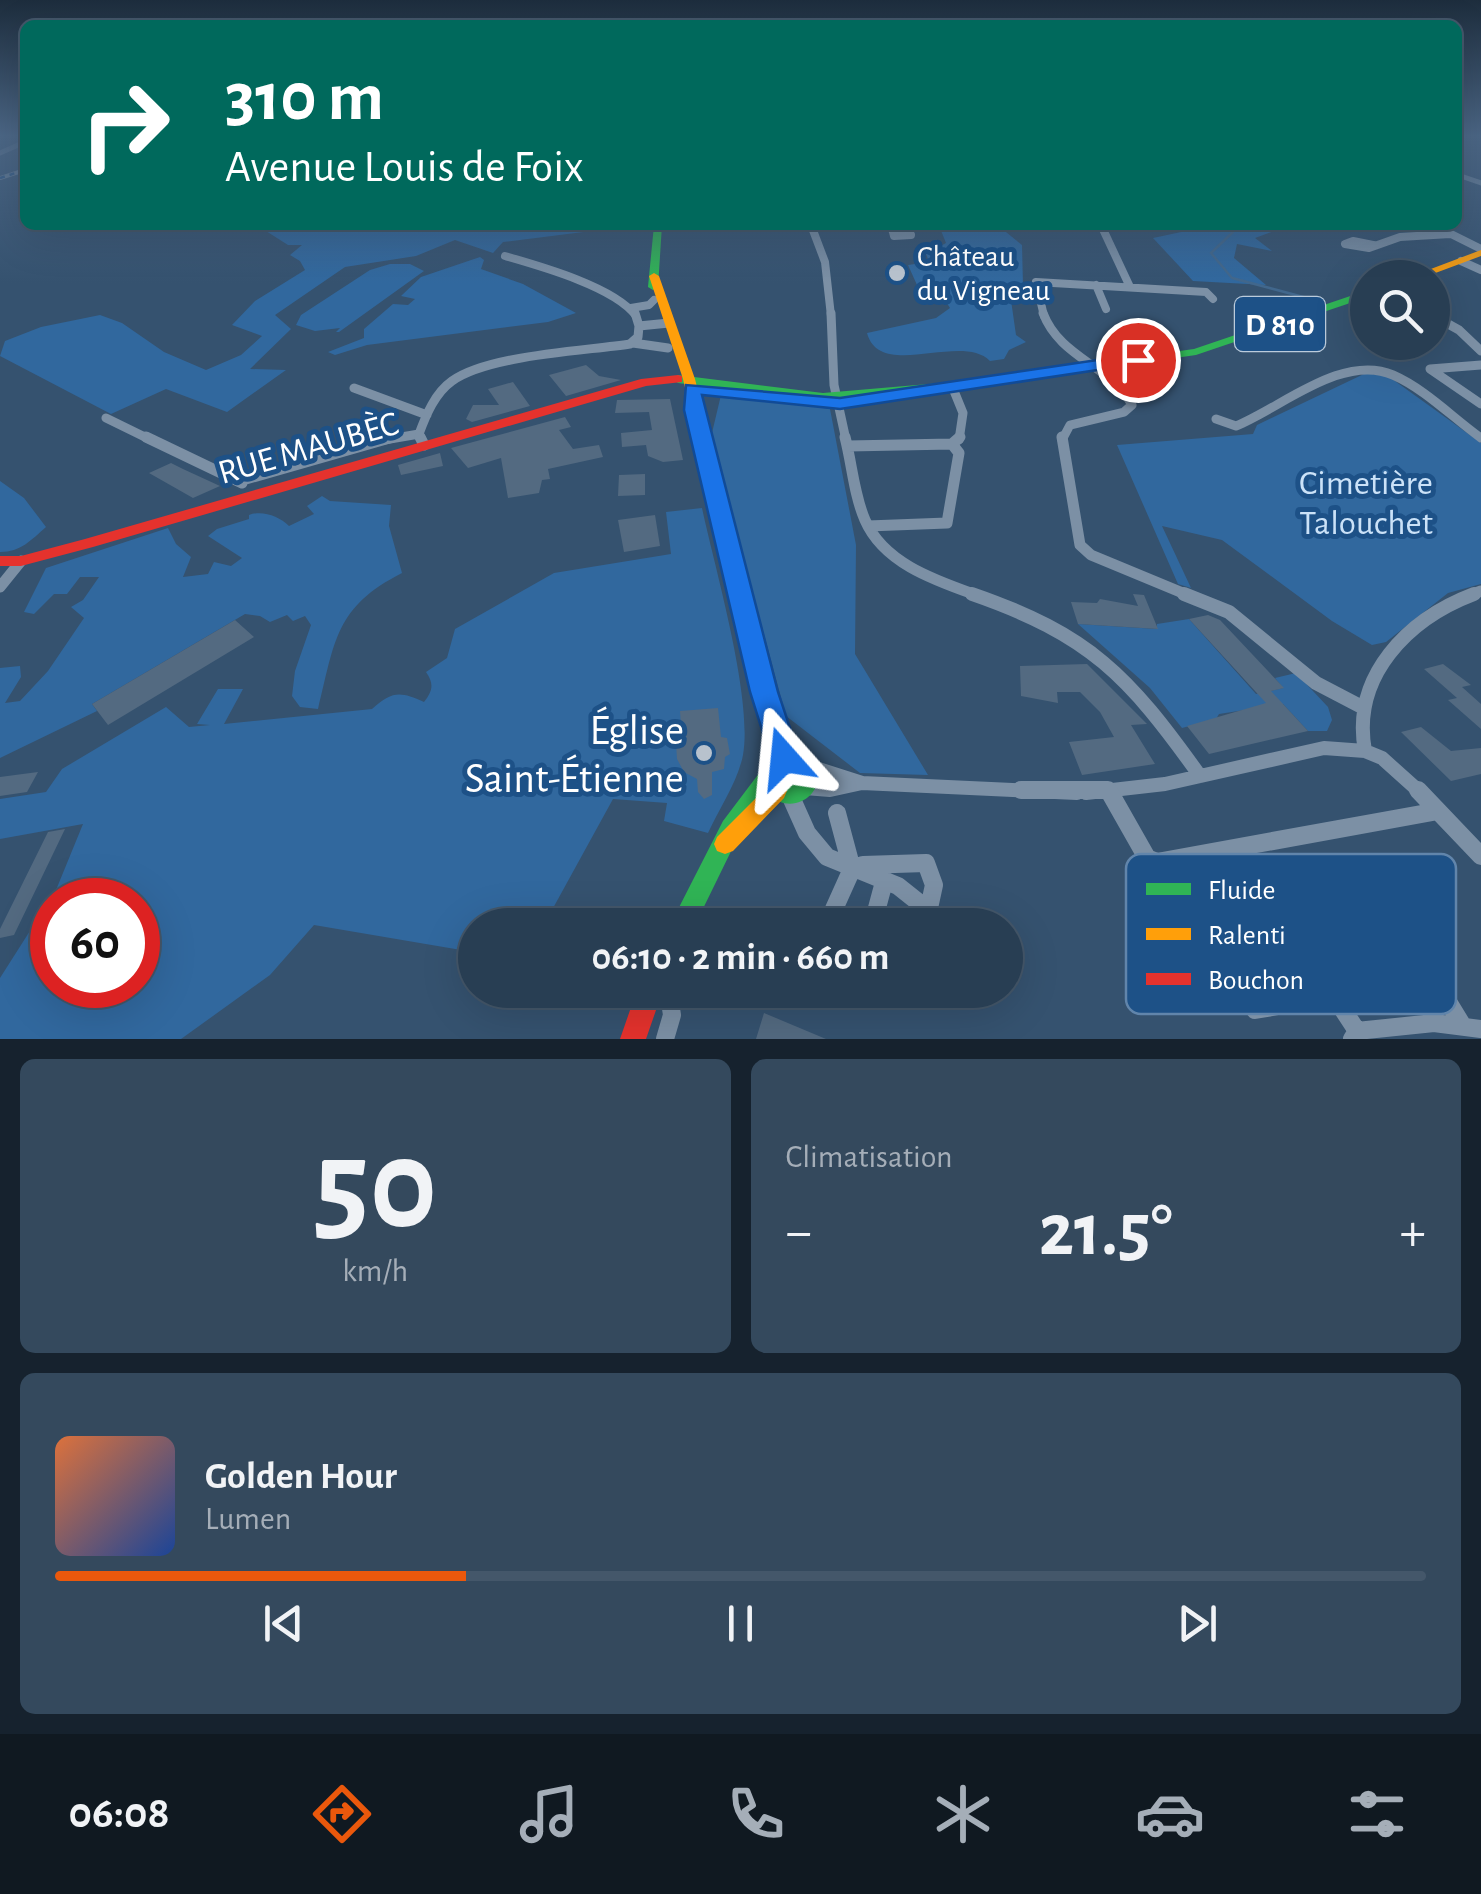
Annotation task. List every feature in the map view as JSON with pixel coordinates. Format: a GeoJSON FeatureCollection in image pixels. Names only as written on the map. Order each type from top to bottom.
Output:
{"type":"FeatureCollection","features":[{"type":"Feature","properties":{"kind":"main road"},"geometry":{"type":"LineString","coordinates":[[658,230],[654,300],[694,410],[772,725],[784,758]]}},
{"type":"Feature","properties":{"kind":"main road"},"geometry":{"type":"LineString","coordinates":[[1450,266],[1481,251]]}},
{"type":"Feature","properties":{"kind":"main road"},"geometry":{"type":"LineString","coordinates":[[654,276],[668,348],[685,384]]}},
{"type":"Feature","properties":{"kind":"main road","name":"D 810"},"geometry":{"type":"LineString","coordinates":[[685,384],[839,400],[952,386],[1212,348],[1350,299]]}},
{"type":"Feature","properties":{"kind":"main road","name":"RUE MAUBÈC"},"geometry":{"type":"LineString","coordinates":[[0,561],[21,561],[244,488],[421,440],[632,386],[685,384]]}},
{"type":"Feature","properties":{"kind":"main road"},"geometry":{"type":"LineString","coordinates":[[691,908],[732,821],[773,764],[784,758],[804,764],[809,774],[724,844]]}},
{"type":"Feature","properties":{"kind":"main road"},"geometry":{"type":"LineString","coordinates":[[768,776],[791,791]]}},
{"type":"Feature","properties":{"kind":"main road"},"geometry":{"type":"LineString","coordinates":[[633,1039],[644,1008]]}},
{"type":"Feature","properties":{"kind":"street"},"geometry":{"type":"LineString","coordinates":[[814,230],[829,268],[833,378],[868,526],[877,540],[912,567],[947,584],[1025,611],[1093,652],[1146,701],[1200,776]]}},
{"type":"Feature","properties":{"kind":"street"},"geometry":{"type":"LineString","coordinates":[[1102,230],[1130,287]]}},
{"type":"Feature","properties":{"kind":"street"},"geometry":{"type":"LineString","coordinates":[[1442,230],[1481,251]]}},
{"type":"Feature","properties":{"kind":"street"},"geometry":{"type":"LineString","coordinates":[[1373,246],[1410,235],[1450,234]]}},
{"type":"Feature","properties":{"kind":"street"},"geometry":{"type":"LineString","coordinates":[[505,256],[541,266],[632,308],[654,300]]}},
{"type":"Feature","properties":{"kind":"street"},"geometry":{"type":"LineString","coordinates":[[1461,262],[1481,270]]}},
{"type":"Feature","properties":{"kind":"street"},"geometry":{"type":"LineString","coordinates":[[1212,299],[1206,292],[1036,282],[1053,334],[1068,350],[1097,365],[1132,405],[1124,412],[1070,425],[1062,438],[1076,527],[1084,551],[1229,612],[1316,682],[1360,706]]}},
{"type":"Feature","properties":{"kind":"street"},"geometry":{"type":"LineString","coordinates":[[1096,285],[1106,308]]}},
{"type":"Feature","properties":{"kind":"street"},"geometry":{"type":"LineString","coordinates":[[632,308],[640,326],[633,344]]}},
{"type":"Feature","properties":{"kind":"street"},"geometry":{"type":"LineString","coordinates":[[640,326],[664,324]]}},
{"type":"Feature","properties":{"kind":"street"},"geometry":{"type":"LineString","coordinates":[[1450,325],[1481,350]]}},
{"type":"Feature","properties":{"kind":"street"},"geometry":{"type":"LineString","coordinates":[[421,440],[427,415],[440,393],[462,374],[633,344],[668,348]]}},
{"type":"Feature","properties":{"kind":"street"},"geometry":{"type":"LineString","coordinates":[[1481,364],[1430,369],[1481,404]]}},
{"type":"Feature","properties":{"kind":"street"},"geometry":{"type":"LineString","coordinates":[[1216,418],[1236,426],[1343,374],[1368,369],[1394,376],[1481,438]]}},
{"type":"Feature","properties":{"kind":"street"},"geometry":{"type":"LineString","coordinates":[[848,446],[960,441],[963,412],[952,386]]}},
{"type":"Feature","properties":{"kind":"street"},"geometry":{"type":"LineString","coordinates":[[354,388],[427,415]]}},
{"type":"Feature","properties":{"kind":"street"},"geometry":{"type":"LineString","coordinates":[[106,418],[244,488]]}},
{"type":"Feature","properties":{"kind":"street"},"geometry":{"type":"LineString","coordinates":[[868,526],[947,523],[959,453],[952,444]]}},
{"type":"Feature","properties":{"kind":"street"},"geometry":{"type":"LineString","coordinates":[[0,587],[21,561]]}},
{"type":"Feature","properties":{"kind":"street"},"geometry":{"type":"LineString","coordinates":[[1365,751],[1360,706],[1393,650],[1452,603],[1481,590]]}},
{"type":"Feature","properties":{"kind":"street"},"geometry":{"type":"LineString","coordinates":[[852,869],[863,864],[926,863],[934,874],[935,895],[929,908],[898,886],[852,869],[827,857],[814,845],[791,791],[862,784],[1046,793],[1109,791],[1200,776],[1324,748],[1365,751],[1404,775],[1481,856]]}},
{"type":"Feature","properties":{"kind":"street"},"geometry":{"type":"LineString","coordinates":[[804,764],[862,784]]}},
{"type":"Feature","properties":{"kind":"street"},"geometry":{"type":"LineString","coordinates":[[1109,791],[1144,854]]}},
{"type":"Feature","properties":{"kind":"street"},"geometry":{"type":"LineString","coordinates":[[1201,854],[1438,811]]}},
{"type":"Feature","properties":{"kind":"street"},"geometry":{"type":"LineString","coordinates":[[834,908],[852,869],[837,813]]}},
{"type":"Feature","properties":{"kind":"street"},"geometry":{"type":"LineString","coordinates":[[877,908],[884,882]]}},
{"type":"Feature","properties":{"kind":"street"},"geometry":{"type":"LineString","coordinates":[[665,1039],[671,1008]]}},
{"type":"Feature","properties":{"kind":"street"},"geometry":{"type":"LineString","coordinates":[[1355,1035],[1416,1021],[1471,1026]]}},
{"type":"Feature","properties":{"kind":"green space"},"geometry":{"type":"Polygon","coordinates":[[[599,230],[503,242],[493,253],[455,240],[416,256],[345,267],[275,315],[291,329],[250,369],[286,370],[227,412],[166,389],[111,414],[0,356],[5,341],[41,327],[100,315],[122,323],[164,352],[206,370],[241,355],[262,336],[232,325],[255,301],[305,270],[290,255],[302,245],[288,245],[266,231],[599,230]]]}},
{"type":"Feature","properties":{"kind":"green space"},"geometry":{"type":"Polygon","coordinates":[[[941,230],[1003,230],[1022,245],[1023,285],[1009,286],[1016,335],[1026,342],[1009,350],[1004,359],[990,361],[977,353],[960,351],[888,354],[875,347],[867,333],[936,318],[950,308],[941,294],[917,285],[908,265],[929,262],[926,254],[946,243],[941,230]]]}},
{"type":"Feature","properties":{"kind":"green space"},"geometry":{"type":"Polygon","coordinates":[[[1277,230],[1255,238],[1272,251],[1237,244],[1234,258],[1266,285],[1193,281],[1153,238],[1186,231],[1277,230]]]}},
{"type":"Feature","properties":{"kind":"green space"},"geometry":{"type":"Polygon","coordinates":[[[480,257],[484,260],[481,269],[523,284],[576,313],[548,322],[367,345],[335,355],[328,352],[364,338],[364,329],[393,304],[408,305],[415,299],[401,296],[421,277],[480,257]]]}},
{"type":"Feature","properties":{"kind":"green space"},"geometry":{"type":"Polygon","coordinates":[[[410,264],[424,271],[339,332],[340,328],[315,331],[296,325],[301,315],[370,270],[410,264]]]}},
{"type":"Feature","properties":{"kind":"green space","name":"Cimetière Talouchet"},"geometry":{"type":"Polygon","coordinates":[[[1366,373],[1388,376],[1481,443],[1481,584],[1448,593],[1386,642],[1372,645],[1332,621],[1222,540],[1162,526],[1191,588],[1178,584],[1117,445],[1253,434],[1257,425],[1366,373]]]}},
{"type":"Feature","properties":{"kind":"green space"},"geometry":{"type":"Polygon","coordinates":[[[721,395],[830,409],[856,545],[855,654],[928,775],[860,773],[786,716],[711,437],[721,395]]]}},
{"type":"Feature","properties":{"kind":"green space"},"geometry":{"type":"Polygon","coordinates":[[[0,481],[24,498],[46,527],[20,548],[0,552],[0,481]]]}},
{"type":"Feature","properties":{"kind":"green space"},"geometry":{"type":"Polygon","coordinates":[[[322,496],[330,501],[391,505],[389,526],[402,573],[363,599],[350,613],[334,645],[318,709],[300,707],[292,696],[295,671],[311,625],[305,616],[293,621],[287,615],[270,622],[245,614],[92,704],[97,711],[0,758],[0,668],[20,666],[21,677],[5,703],[20,701],[48,671],[84,618],[71,607],[83,600],[99,577],[80,577],[67,594],[54,594],[34,614],[24,612],[46,568],[168,528],[176,544],[191,557],[183,577],[208,574],[214,562],[231,566],[242,558],[208,536],[217,529],[259,513],[289,526],[314,514],[307,506],[322,496]]]}},
{"type":"Feature","properties":{"kind":"green space"},"geometry":{"type":"Polygon","coordinates":[[[702,508],[738,668],[745,731],[741,765],[708,833],[664,821],[667,803],[613,799],[553,908],[458,908],[458,949],[314,925],[270,975],[181,1039],[0,1039],[0,978],[30,931],[30,1008],[160,1008],[160,878],[61,878],[83,824],[0,839],[0,799],[46,792],[62,769],[166,707],[189,727],[210,725],[197,724],[218,689],[243,689],[224,724],[372,709],[396,695],[424,702],[431,687],[426,672],[447,658],[455,629],[554,573],[671,554],[666,512],[702,508]]]}},
{"type":"Feature","properties":{"kind":"green space"},"geometry":{"type":"Polygon","coordinates":[[[1189,619],[1256,694],[1283,688],[1275,678],[1296,673],[1328,707],[1332,720],[1327,731],[1308,731],[1283,704],[1219,714],[1216,719],[1182,728],[1150,688],[1078,624],[1157,629],[1157,624],[1189,619]]]}},
{"type":"Feature","properties":{"kind":"building"},"geometry":{"type":"Polygon","coordinates":[[[586,365],[599,376],[621,380],[566,396],[549,375],[586,365]]]}},
{"type":"Feature","properties":{"kind":"building"},"geometry":{"type":"Polygon","coordinates":[[[513,382],[530,406],[472,422],[466,419],[473,405],[499,405],[488,389],[513,382]]]}},
{"type":"Feature","properties":{"kind":"building"},"geometry":{"type":"Polygon","coordinates":[[[670,399],[683,460],[663,462],[648,456],[646,445],[622,447],[621,433],[652,430],[649,412],[615,413],[617,400],[670,399]]]}},
{"type":"Feature","properties":{"kind":"building"},"geometry":{"type":"Polygon","coordinates":[[[565,417],[571,427],[559,430],[573,449],[599,445],[603,457],[548,469],[550,479],[542,480],[539,493],[508,498],[501,458],[468,468],[451,448],[565,417]]]}},
{"type":"Feature","properties":{"kind":"building"},"geometry":{"type":"Polygon","coordinates":[[[440,453],[443,466],[401,475],[398,465],[440,453]]]}},
{"type":"Feature","properties":{"kind":"building"},"geometry":{"type":"Polygon","coordinates":[[[171,463],[220,486],[193,498],[149,473],[171,463]]]}},
{"type":"Feature","properties":{"kind":"building"},"geometry":{"type":"Polygon","coordinates":[[[645,474],[645,495],[618,496],[619,475],[645,474]]]}},
{"type":"Feature","properties":{"kind":"building"},"geometry":{"type":"Polygon","coordinates":[[[655,515],[660,546],[624,552],[618,520],[655,515]]]}},
{"type":"Feature","properties":{"kind":"building"},"geometry":{"type":"Polygon","coordinates":[[[1133,594],[1144,595],[1158,629],[1078,624],[1071,602],[1097,603],[1100,599],[1138,606],[1133,594]]]}},
{"type":"Feature","properties":{"kind":"building"},"geometry":{"type":"Polygon","coordinates":[[[1208,615],[1220,620],[1284,688],[1271,691],[1308,731],[1209,754],[1187,726],[1266,703],[1189,619],[1208,615]]]}},
{"type":"Feature","properties":{"kind":"building"},"geometry":{"type":"Polygon","coordinates":[[[235,620],[254,637],[108,725],[92,704],[235,620]]]}},
{"type":"Feature","properties":{"kind":"building"},"geometry":{"type":"Polygon","coordinates":[[[1087,664],[1147,724],[1131,725],[1155,764],[1082,775],[1069,742],[1114,737],[1100,712],[1080,692],[1057,692],[1058,703],[1021,696],[1020,666],[1087,664]]]}},
{"type":"Feature","properties":{"kind":"building"},"geometry":{"type":"Polygon","coordinates":[[[1443,664],[1471,685],[1462,687],[1481,704],[1481,729],[1448,700],[1457,698],[1424,669],[1443,664]]]}},
{"type":"Feature","properties":{"kind":"building","name":"Église Saint-Étienne"},"geometry":{"type":"Polygon","coordinates":[[[718,708],[721,737],[727,738],[730,754],[725,757],[724,769],[712,772],[712,795],[704,799],[698,792],[697,779],[684,772],[677,759],[676,743],[682,741],[680,711],[718,708]]]}},
{"type":"Feature","properties":{"kind":"building"},"geometry":{"type":"Polygon","coordinates":[[[1421,727],[1451,751],[1481,748],[1481,774],[1451,781],[1401,732],[1421,727]]]}},
{"type":"Feature","properties":{"kind":"building"},"geometry":{"type":"Polygon","coordinates":[[[38,772],[27,792],[0,796],[0,777],[38,772]]]}},
{"type":"Feature","properties":{"kind":"building"},"geometry":{"type":"Polygon","coordinates":[[[65,829],[41,878],[30,878],[30,902],[14,935],[0,938],[0,929],[48,832],[65,829]]]}},
{"type":"Feature","properties":{"kind":"building"},"geometry":{"type":"Polygon","coordinates":[[[764,1013],[826,1039],[756,1039],[764,1013]]]}},
{"type":"Feature","properties":{"kind":"waterway"},"geometry":{"type":"LineString","coordinates":[[1233,230],[1211,253],[1232,278],[1322,302]]}},
{"type":"Feature","properties":{"kind":"traffic: fast"},"geometry":{"type":"LineString","coordinates":[[653,287],[658,230]]}},
{"type":"Feature","properties":{"kind":"traffic: fast"},"geometry":{"type":"LineString","coordinates":[[678,379],[823,397],[952,386],[1196,352],[1350,299]]}},
{"type":"Feature","properties":{"kind":"traffic: fast"},"geometry":{"type":"LineString","coordinates":[[789,757],[803,762],[808,776],[803,790],[789,795],[775,790],[770,776],[775,762],[789,757]]}},
{"type":"Feature","properties":{"kind":"traffic: fast"},"geometry":{"type":"LineString","coordinates":[[691,908],[731,828],[769,776]]}},
{"type":"Feature","properties":{"kind":"traffic: slow"},"geometry":{"type":"LineString","coordinates":[[1450,264],[1481,253]]}},
{"type":"Feature","properties":{"kind":"traffic: slow"},"geometry":{"type":"LineString","coordinates":[[654,276],[689,379],[772,725],[784,759]]}},
{"type":"Feature","properties":{"kind":"traffic: slow"},"geometry":{"type":"LineString","coordinates":[[725,844],[777,791]]}},
{"type":"Feature","properties":{"kind":"traffic: jam"},"geometry":{"type":"LineString","coordinates":[[0,561],[21,561],[88,543],[645,382],[678,379]]}},
{"type":"Feature","properties":{"kind":"traffic: jam"},"geometry":{"type":"LineString","coordinates":[[633,1039],[644,1008]]}},
{"type":"Feature","properties":{"kind":"place","name":"Château du Vigneau"},"geometry":{"type":"Point","coordinates":[897,273]}},
{"type":"Feature","properties":{"kind":"place","name":"Église Saint-Étienne"},"geometry":{"type":"Point","coordinates":[704,753]}},
{"type":"Feature","properties":{"kind":"route"},"geometry":{"type":"LineString","coordinates":[[784,758],[772,725],[692,389],[840,404],[1138,360]]}}]}
